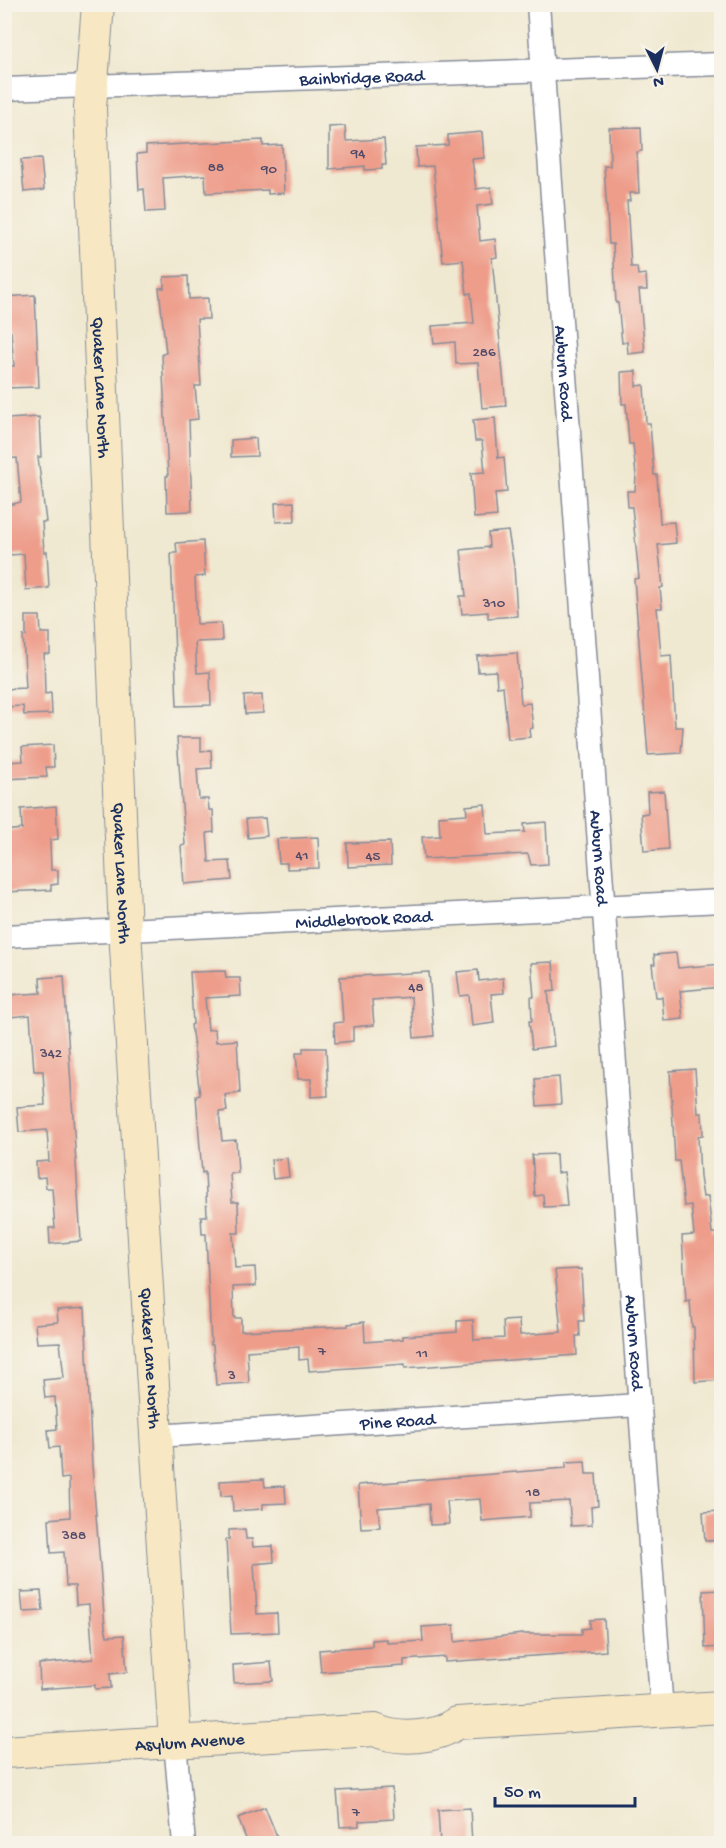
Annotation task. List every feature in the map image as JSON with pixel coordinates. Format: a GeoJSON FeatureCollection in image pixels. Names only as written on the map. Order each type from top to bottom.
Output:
{"type":"FeatureCollection","features":[{"type":"Feature","properties":{"kind":"street","name":"Quaker Lane North"},"geometry":{"type":"LineString","coordinates":[[98,4],[90,108],[125,931],[176,1742]]}},
{"type":"Feature","properties":{"kind":"street","name":"Auburn Road"},"geometry":{"type":"LineString","coordinates":[[538,4],[662,1711]]}},
{"type":"Feature","properties":{"kind":"street","name":"Bainbridge Road"},"geometry":{"type":"LineString","coordinates":[[4,89],[722,64]]}},
{"type":"Feature","properties":{"kind":"street","name":"Middlebrook Road"},"geometry":{"type":"LineString","coordinates":[[4,936],[722,901]]}},
{"type":"Feature","properties":{"kind":"street","name":"Pine Road"},"geometry":{"type":"LineString","coordinates":[[156,1436],[639,1405]]}},
{"type":"Feature","properties":{"kind":"street","name":"Asylum Avenue"},"geometry":{"type":"LineString","coordinates":[[4,1752],[375,1730],[388,1736],[444,1733],[457,1724],[722,1707]]}},
{"type":"Feature","properties":{"kind":"street"},"geometry":{"type":"LineString","coordinates":[[176,1742],[184,1844]]}},
{"type":"Feature","properties":{"kind":"building"},"geometry":{"type":"Polygon","coordinates":[[[345,126],[346,141],[384,139],[386,165],[382,165],[382,169],[365,170],[365,166],[329,169],[329,127],[345,126]]]}},
{"type":"Feature","properties":{"kind":"building"},"geometry":{"type":"Polygon","coordinates":[[[641,127],[642,151],[637,152],[639,193],[629,193],[630,201],[627,201],[631,267],[637,267],[638,275],[646,274],[647,290],[639,290],[645,352],[628,354],[627,342],[622,343],[618,303],[616,303],[613,244],[609,244],[604,166],[610,166],[609,128],[641,127]]]}},
{"type":"Feature","properties":{"kind":"building"},"geometry":{"type":"Polygon","coordinates":[[[482,132],[484,158],[472,159],[476,189],[491,187],[493,204],[477,206],[480,241],[495,239],[497,257],[492,258],[506,406],[482,408],[478,363],[456,364],[455,342],[434,344],[432,326],[474,323],[471,293],[467,294],[463,260],[443,262],[433,166],[417,167],[416,147],[448,145],[448,135],[482,132]]]}},
{"type":"Feature","properties":{"kind":"building"},"geometry":{"type":"Polygon","coordinates":[[[263,140],[263,146],[282,145],[284,193],[268,194],[268,190],[206,193],[205,175],[163,178],[165,211],[146,212],[144,189],[139,190],[137,154],[146,153],[146,146],[263,140]]]}},
{"type":"Feature","properties":{"kind":"building"},"geometry":{"type":"Polygon","coordinates":[[[41,159],[44,190],[24,192],[21,160],[41,159]]]}},
{"type":"Feature","properties":{"kind":"building"},"geometry":{"type":"Polygon","coordinates":[[[188,276],[189,299],[208,298],[209,319],[197,319],[201,386],[195,386],[198,419],[189,420],[192,511],[167,512],[166,476],[168,476],[162,354],[166,353],[159,288],[164,288],[164,277],[188,276]]]}},
{"type":"Feature","properties":{"kind":"building"},"geometry":{"type":"Polygon","coordinates":[[[35,295],[39,387],[4,388],[4,366],[14,366],[11,332],[8,332],[4,297],[35,295]]]}},
{"type":"Feature","properties":{"kind":"building"},"geometry":{"type":"Polygon","coordinates":[[[636,371],[636,386],[644,385],[646,423],[650,423],[660,523],[674,522],[676,543],[658,545],[663,587],[660,588],[662,608],[657,608],[661,656],[671,655],[675,727],[683,727],[681,753],[648,755],[634,579],[639,578],[632,507],[628,507],[627,491],[635,491],[636,476],[633,444],[629,444],[626,404],[622,404],[621,372],[636,371]]]}},
{"type":"Feature","properties":{"kind":"building"},"geometry":{"type":"Polygon","coordinates":[[[39,417],[41,457],[38,457],[46,522],[42,522],[44,552],[47,551],[49,588],[26,590],[24,554],[10,555],[8,525],[4,526],[4,506],[21,502],[17,458],[4,459],[4,437],[9,437],[7,419],[39,417]]]}},
{"type":"Feature","properties":{"kind":"building"},"geometry":{"type":"Polygon","coordinates":[[[495,418],[498,458],[504,457],[507,492],[495,493],[497,516],[474,518],[471,473],[485,472],[482,441],[475,441],[473,420],[495,418]]]}},
{"type":"Feature","properties":{"kind":"building"},"geometry":{"type":"Polygon","coordinates":[[[256,438],[257,456],[231,457],[231,440],[256,438]]]}},
{"type":"Feature","properties":{"kind":"building"},"geometry":{"type":"Polygon","coordinates":[[[294,502],[295,521],[276,522],[275,503],[294,502]]]}},
{"type":"Feature","properties":{"kind":"building"},"geometry":{"type":"Polygon","coordinates":[[[508,531],[514,566],[517,616],[488,618],[488,612],[462,614],[460,596],[466,596],[461,550],[489,547],[488,533],[508,531]]]}},
{"type":"Feature","properties":{"kind":"building"},"geometry":{"type":"Polygon","coordinates":[[[203,541],[205,576],[195,577],[197,624],[221,623],[222,641],[195,642],[197,673],[210,672],[211,705],[177,706],[171,553],[177,553],[176,543],[203,541]]]}},
{"type":"Feature","properties":{"kind":"building"},"geometry":{"type":"Polygon","coordinates":[[[26,616],[40,616],[41,633],[50,633],[50,654],[44,654],[45,694],[51,693],[52,714],[24,715],[23,706],[4,707],[4,689],[26,688],[23,636],[26,636],[26,616]]]}},
{"type":"Feature","properties":{"kind":"building"},"geometry":{"type":"Polygon","coordinates":[[[517,653],[521,704],[530,703],[533,728],[529,729],[530,737],[508,739],[503,686],[497,687],[496,671],[478,672],[477,656],[517,653]]]}},
{"type":"Feature","properties":{"kind":"building"},"geometry":{"type":"Polygon","coordinates":[[[262,695],[263,713],[245,714],[244,696],[262,695]]]}},
{"type":"Feature","properties":{"kind":"building"},"geometry":{"type":"Polygon","coordinates":[[[177,738],[201,738],[201,751],[211,750],[212,768],[197,769],[199,799],[208,799],[209,810],[213,810],[214,832],[207,833],[209,862],[230,861],[232,880],[184,884],[181,846],[185,845],[177,738]]]}},
{"type":"Feature","properties":{"kind":"building"},"geometry":{"type":"Polygon","coordinates":[[[53,745],[54,767],[46,767],[47,777],[4,779],[4,762],[23,761],[22,747],[53,745]]]}},
{"type":"Feature","properties":{"kind":"building"},"geometry":{"type":"Polygon","coordinates":[[[664,791],[668,849],[644,851],[641,814],[648,813],[647,792],[664,791]]]}},
{"type":"Feature","properties":{"kind":"building"},"geometry":{"type":"Polygon","coordinates":[[[485,804],[487,834],[525,832],[524,824],[546,822],[548,864],[531,865],[528,854],[424,859],[422,837],[440,836],[439,816],[467,814],[466,806],[485,804]]]}},
{"type":"Feature","properties":{"kind":"building"},"geometry":{"type":"Polygon","coordinates":[[[56,806],[58,839],[50,840],[51,870],[58,870],[58,884],[51,885],[51,890],[4,892],[4,831],[22,829],[21,809],[56,806]]]}},
{"type":"Feature","properties":{"kind":"building"},"geometry":{"type":"Polygon","coordinates":[[[265,818],[267,836],[248,838],[246,819],[265,818]]]}},
{"type":"Feature","properties":{"kind":"building"},"geometry":{"type":"Polygon","coordinates":[[[318,837],[319,868],[287,869],[287,863],[279,863],[277,839],[318,837]]]}},
{"type":"Feature","properties":{"kind":"building"},"geometry":{"type":"Polygon","coordinates":[[[390,842],[391,865],[348,867],[347,843],[390,842]]]}},
{"type":"Feature","properties":{"kind":"building"},"geometry":{"type":"Polygon","coordinates":[[[676,953],[678,968],[722,964],[722,987],[680,991],[683,1019],[664,1021],[662,997],[656,997],[652,964],[655,964],[654,955],[676,953]]]}},
{"type":"Feature","properties":{"kind":"building"},"geometry":{"type":"Polygon","coordinates":[[[553,962],[555,991],[548,992],[554,1046],[532,1049],[529,1021],[532,1021],[531,997],[534,997],[531,963],[553,962]]]}},
{"type":"Feature","properties":{"kind":"building"},"geometry":{"type":"Polygon","coordinates":[[[478,970],[479,981],[503,978],[504,993],[491,994],[494,1023],[472,1026],[469,995],[460,996],[457,972],[478,970]]]}},
{"type":"Feature","properties":{"kind":"building"},"geometry":{"type":"Polygon","coordinates":[[[225,971],[226,978],[240,978],[241,996],[205,998],[208,1030],[215,1029],[216,1042],[237,1040],[240,1093],[225,1095],[227,1111],[219,1112],[222,1141],[236,1140],[238,1173],[230,1173],[232,1202],[238,1202],[239,1233],[233,1233],[235,1268],[255,1267],[256,1286],[233,1287],[234,1318],[241,1318],[241,1331],[348,1326],[348,1324],[364,1322],[365,1342],[403,1339],[403,1336],[457,1332],[457,1321],[473,1320],[474,1340],[504,1338],[503,1321],[519,1320],[520,1335],[561,1332],[555,1270],[581,1269],[584,1321],[579,1321],[580,1336],[576,1336],[577,1355],[405,1368],[405,1364],[309,1371],[308,1359],[299,1360],[299,1347],[247,1351],[249,1383],[216,1385],[213,1345],[211,1345],[206,1234],[202,1234],[201,1216],[207,1216],[205,1172],[202,1173],[196,1096],[200,1095],[191,1025],[193,1024],[190,972],[225,971]]]}},
{"type":"Feature","properties":{"kind":"building"},"geometry":{"type":"Polygon","coordinates":[[[429,972],[434,1036],[414,1038],[411,997],[372,1000],[374,1025],[353,1027],[353,1041],[335,1043],[334,1023],[343,1022],[340,977],[429,972]]]}},
{"type":"Feature","properties":{"kind":"building"},"geometry":{"type":"Polygon","coordinates":[[[64,976],[81,1241],[50,1244],[49,1228],[55,1228],[52,1188],[46,1188],[45,1177],[37,1178],[36,1162],[49,1161],[47,1130],[19,1132],[17,1107],[45,1105],[43,1071],[34,1071],[30,1015],[10,1017],[8,995],[41,993],[40,978],[64,976]]]}},
{"type":"Feature","properties":{"kind":"building"},"geometry":{"type":"Polygon","coordinates":[[[303,1048],[326,1048],[328,1096],[311,1097],[311,1079],[298,1079],[296,1053],[303,1053],[303,1048]]]}},
{"type":"Feature","properties":{"kind":"building"},"geometry":{"type":"Polygon","coordinates":[[[695,1069],[698,1113],[702,1113],[703,1135],[698,1136],[703,1197],[708,1196],[712,1233],[717,1233],[717,1240],[722,1240],[722,1380],[695,1382],[694,1327],[692,1327],[690,1301],[686,1302],[682,1236],[694,1235],[691,1205],[684,1206],[679,1161],[675,1161],[670,1071],[695,1069]]]}},
{"type":"Feature","properties":{"kind":"building"},"geometry":{"type":"Polygon","coordinates":[[[559,1077],[561,1104],[537,1106],[535,1079],[559,1077]]]}},
{"type":"Feature","properties":{"kind":"building"},"geometry":{"type":"Polygon","coordinates":[[[556,1154],[557,1173],[564,1172],[567,1206],[544,1207],[543,1195],[535,1196],[532,1155],[556,1154]]]}},
{"type":"Feature","properties":{"kind":"building"},"geometry":{"type":"Polygon","coordinates":[[[287,1158],[289,1177],[273,1179],[271,1160],[287,1158]]]}},
{"type":"Feature","properties":{"kind":"building"},"geometry":{"type":"Polygon","coordinates":[[[85,1308],[92,1466],[105,1627],[107,1636],[124,1635],[127,1672],[110,1674],[111,1688],[95,1689],[95,1685],[40,1689],[39,1664],[93,1659],[89,1604],[76,1605],[75,1586],[66,1586],[64,1552],[51,1553],[49,1519],[70,1517],[69,1478],[61,1479],[59,1447],[50,1448],[48,1430],[57,1429],[55,1397],[45,1398],[43,1380],[64,1378],[60,1342],[37,1343],[35,1324],[58,1322],[57,1310],[85,1308]]]}},
{"type":"Feature","properties":{"kind":"building"},"geometry":{"type":"Polygon","coordinates":[[[585,1461],[586,1474],[596,1474],[598,1506],[591,1507],[592,1525],[571,1526],[569,1501],[530,1503],[530,1517],[482,1521],[480,1499],[447,1501],[449,1524],[430,1525],[429,1504],[378,1508],[380,1527],[361,1528],[358,1485],[566,1468],[566,1462],[585,1461]]]}},
{"type":"Feature","properties":{"kind":"building"},"geometry":{"type":"Polygon","coordinates":[[[264,1479],[265,1487],[285,1486],[286,1503],[263,1504],[263,1509],[233,1511],[232,1495],[221,1496],[220,1481],[264,1479]]]}},
{"type":"Feature","properties":{"kind":"building"},"geometry":{"type":"Polygon","coordinates":[[[722,1511],[722,1540],[705,1541],[703,1512],[722,1511]]]}},
{"type":"Feature","properties":{"kind":"building"},"geometry":{"type":"Polygon","coordinates":[[[245,1529],[246,1539],[252,1539],[253,1547],[273,1546],[274,1562],[254,1564],[257,1614],[277,1613],[278,1632],[231,1634],[226,1539],[229,1539],[229,1530],[245,1529]]]}},
{"type":"Feature","properties":{"kind":"building"},"geometry":{"type":"Polygon","coordinates":[[[722,1590],[722,1647],[705,1648],[703,1591],[722,1590]]]}},
{"type":"Feature","properties":{"kind":"building"},"geometry":{"type":"Polygon","coordinates":[[[41,1591],[43,1611],[23,1612],[21,1592],[41,1591]]]}},
{"type":"Feature","properties":{"kind":"building"},"geometry":{"type":"Polygon","coordinates":[[[604,1619],[606,1651],[445,1662],[445,1657],[404,1660],[404,1666],[321,1672],[319,1650],[372,1646],[372,1640],[387,1639],[387,1643],[423,1641],[422,1627],[454,1625],[455,1642],[522,1634],[582,1634],[582,1629],[590,1628],[590,1620],[604,1619]]]}},
{"type":"Feature","properties":{"kind":"building"},"geometry":{"type":"Polygon","coordinates":[[[271,1662],[273,1681],[234,1683],[233,1665],[271,1662]]]}},
{"type":"Feature","properties":{"kind":"building"},"geometry":{"type":"Polygon","coordinates":[[[392,1788],[394,1819],[359,1821],[359,1826],[340,1827],[337,1791],[392,1788]]]}},
{"type":"Feature","properties":{"kind":"building"},"geometry":{"type":"Polygon","coordinates":[[[265,1807],[280,1844],[248,1844],[238,1818],[265,1807]]]}},
{"type":"Feature","properties":{"kind":"building"},"geometry":{"type":"Polygon","coordinates":[[[470,1808],[472,1844],[440,1844],[438,1810],[470,1808]]]}}]}
